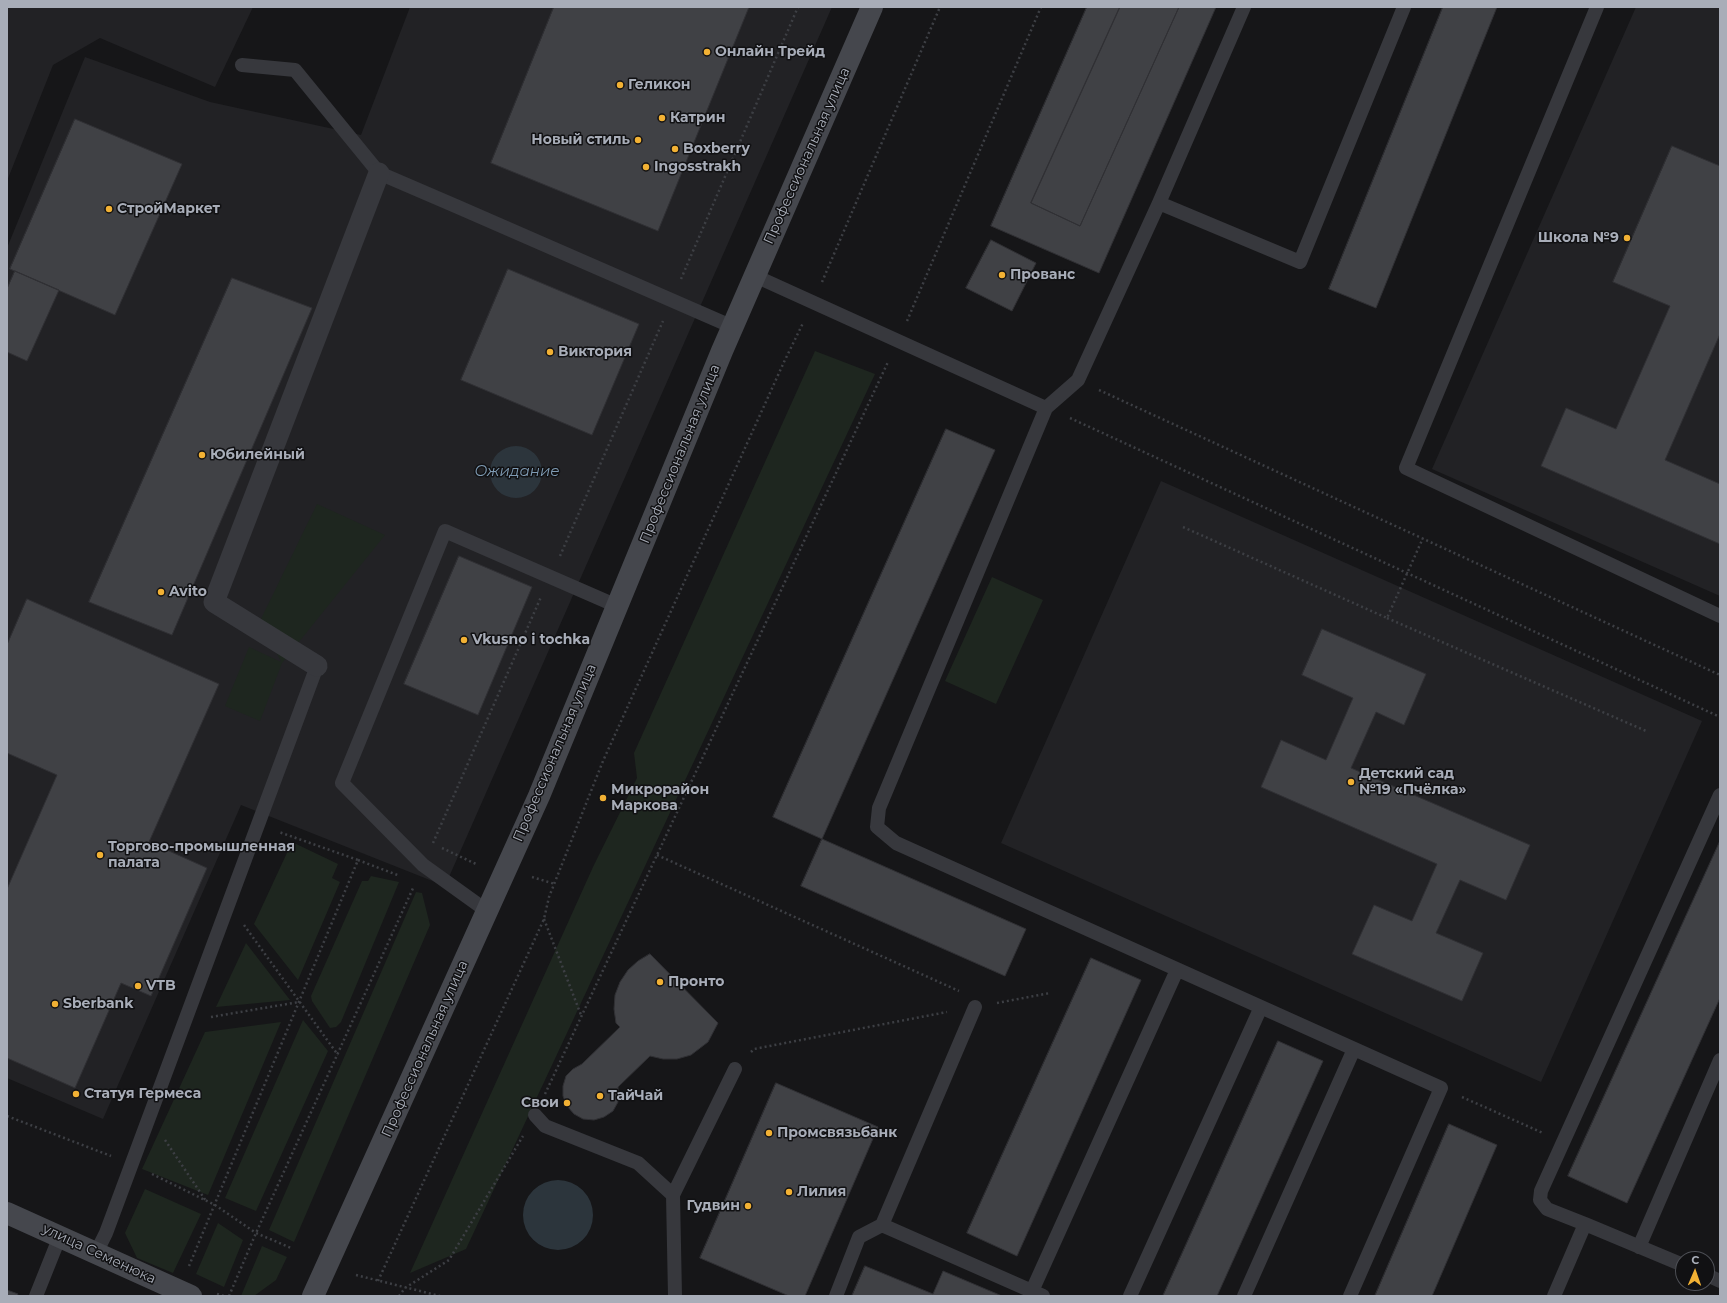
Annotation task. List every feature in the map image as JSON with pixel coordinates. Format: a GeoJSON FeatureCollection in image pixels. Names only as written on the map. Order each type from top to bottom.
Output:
{"type":"FeatureCollection","features":[{"type":"Feature","properties":{"kind":"main road","name":"Профессиональная улица"},"geometry":{"type":"LineString","coordinates":[[313,1296],[539,796],[733,326],[872,7]]}},
{"type":"Feature","properties":{"kind":"main road","name":"улица Семенюка"},"geometry":{"type":"LineString","coordinates":[[7,1212],[191,1296]]}},
{"type":"Feature","properties":{"kind":"street"},"geometry":{"type":"LineString","coordinates":[[317,666],[214,602],[379,174]]}},
{"type":"Feature","properties":{"kind":"lane"},"geometry":{"type":"LineString","coordinates":[[1244,7],[1159,203],[1078,380],[1046,408],[879,808],[877,827],[896,843],[1441,1088],[1350,1296]]}},
{"type":"Feature","properties":{"kind":"lane"},"geometry":{"type":"LineString","coordinates":[[1159,203],[1300,262],[1404,7]]}},
{"type":"Feature","properties":{"kind":"lane"},"geometry":{"type":"LineString","coordinates":[[1597,7],[1406,468],[1720,616]]}},
{"type":"Feature","properties":{"kind":"lane"},"geometry":{"type":"LineString","coordinates":[[242,65],[295,70],[379,174],[466,210],[733,326]]}},
{"type":"Feature","properties":{"kind":"lane"},"geometry":{"type":"LineString","coordinates":[[755,276],[1046,408]]}},
{"type":"Feature","properties":{"kind":"lane"},"geometry":{"type":"LineString","coordinates":[[487,911],[423,865],[342,783],[445,531],[617,606]]}},
{"type":"Feature","properties":{"kind":"lane"},"geometry":{"type":"LineString","coordinates":[[96,1253],[106,1233],[132,1164],[317,666]]}},
{"type":"Feature","properties":{"kind":"lane"},"geometry":{"type":"LineString","coordinates":[[1675,1263],[1547,1209],[1540,1200],[1541,1191],[1720,795]]}},
{"type":"Feature","properties":{"kind":"lane"},"geometry":{"type":"LineString","coordinates":[[882,1225],[1037,1294],[1178,970]]}},
{"type":"Feature","properties":{"kind":"lane"},"geometry":{"type":"LineString","coordinates":[[836,1296],[859,1237],[882,1225],[975,1007]]}},
{"type":"Feature","properties":{"kind":"lane"},"geometry":{"type":"LineString","coordinates":[[1130,1296],[1261,1007]]}},
{"type":"Feature","properties":{"kind":"lane"},"geometry":{"type":"LineString","coordinates":[[1244,1296],[1354,1048]]}},
{"type":"Feature","properties":{"kind":"lane"},"geometry":{"type":"LineString","coordinates":[[1639,1247],[1720,1060]]}},
{"type":"Feature","properties":{"kind":"lane"},"geometry":{"type":"LineString","coordinates":[[675,1296],[673,1195],[735,1069]]}},
{"type":"Feature","properties":{"kind":"lane"},"geometry":{"type":"LineString","coordinates":[[535,1115],[546,1126],[638,1163],[673,1195]]}},
{"type":"Feature","properties":{"kind":"lane"},"geometry":{"type":"LineString","coordinates":[[1554,1296],[1585,1224]]}},
{"type":"Feature","properties":{"kind":"lane"},"geometry":{"type":"LineString","coordinates":[[36,1296],[60,1236]]}},
{"type":"Feature","properties":{"kind":"path"},"geometry":{"type":"LineString","coordinates":[[476,864],[432,844],[672,300],[798,7]]}},
{"type":"Feature","properties":{"kind":"path"},"geometry":{"type":"LineString","coordinates":[[378,1281],[544,919],[549,897],[603,761],[784,362],[813,302],[940,7]]}},
{"type":"Feature","properties":{"kind":"path"},"geometry":{"type":"LineString","coordinates":[[399,1296],[405,1288],[449,1260],[535,1115],[898,340],[1041,7]]}},
{"type":"Feature","properties":{"kind":"path"},"geometry":{"type":"LineString","coordinates":[[1078,380],[1720,675]]}},
{"type":"Feature","properties":{"kind":"path"},"geometry":{"type":"LineString","coordinates":[[1046,408],[1720,717]]}},
{"type":"Feature","properties":{"kind":"path"},"geometry":{"type":"LineString","coordinates":[[1183,527],[1646,732]]}},
{"type":"Feature","properties":{"kind":"path"},"geometry":{"type":"LineString","coordinates":[[1387,618],[1423,538]]}},
{"type":"Feature","properties":{"kind":"path"},"geometry":{"type":"LineString","coordinates":[[258,824],[416,882]]}},
{"type":"Feature","properties":{"kind":"path"},"geometry":{"type":"LineString","coordinates":[[657,855],[961,992]]}},
{"type":"Feature","properties":{"kind":"path"},"geometry":{"type":"LineString","coordinates":[[189,1268],[358,860]]}},
{"type":"Feature","properties":{"kind":"path"},"geometry":{"type":"LineString","coordinates":[[230,1296],[256,1232],[338,1055],[423,865]]}},
{"type":"Feature","properties":{"kind":"path"},"geometry":{"type":"LineString","coordinates":[[532,877],[555,884]]}},
{"type":"Feature","properties":{"kind":"path"},"geometry":{"type":"LineString","coordinates":[[229,904],[338,1055]]}},
{"type":"Feature","properties":{"kind":"path"},"geometry":{"type":"LineString","coordinates":[[544,919],[582,1016]]}},
{"type":"Feature","properties":{"kind":"path"},"geometry":{"type":"LineString","coordinates":[[735,1069],[754,1049],[1050,993]]}},
{"type":"Feature","properties":{"kind":"path"},"geometry":{"type":"LineString","coordinates":[[185,1021],[299,1002]]}},
{"type":"Feature","properties":{"kind":"path"},"geometry":{"type":"LineString","coordinates":[[1441,1088],[1563,1142]]}},
{"type":"Feature","properties":{"kind":"path"},"geometry":{"type":"LineString","coordinates":[[7,1116],[132,1164],[215,1205],[256,1232],[291,1248]]}},
{"type":"Feature","properties":{"kind":"path"},"geometry":{"type":"LineString","coordinates":[[150,1116],[206,1201]]}},
{"type":"Feature","properties":{"kind":"path"},"geometry":{"type":"LineString","coordinates":[[356,1275],[440,1296]]}},
{"type":"Feature","properties":{"kind":"path"},"geometry":{"type":"LineString","coordinates":[[215,1294],[224,1296]]}},
{"type":"Feature","properties":{"kind":"shaded area"},"geometry":{"type":"Polygon","coordinates":[[[7,7],[253,7],[215,87],[100,38],[53,65],[7,181],[7,7]]]}},
{"type":"Feature","properties":{"kind":"shaded area"},"geometry":{"type":"Polygon","coordinates":[[[410,7],[832,7],[445,886],[241,805],[103,1119],[7,1078],[7,248],[85,57],[210,102],[361,135],[410,7]]]}},
{"type":"Feature","properties":{"kind":"shaded area","name":"Школа №9"},"geometry":{"type":"Polygon","coordinates":[[[1636,7],[1720,7],[1720,596],[1432,469],[1636,7]]]}},
{"type":"Feature","properties":{"kind":"shaded area"},"geometry":{"type":"Polygon","coordinates":[[[815,351],[875,374],[466,1249],[410,1273],[593,867],[637,778],[634,753],[815,351]]]}},
{"type":"Feature","properties":{"kind":"shaded area","name":"Детский сад №19 «Пчёлка»"},"geometry":{"type":"Polygon","coordinates":[[[1161,481],[1702,721],[1541,1082],[1001,843],[1161,481]]]}},
{"type":"Feature","properties":{"kind":"shaded area"},"geometry":{"type":"Polygon","coordinates":[[[317,504],[385,535],[282,663],[260,721],[225,706],[249,647],[281,662],[261,619],[317,504]]]}},
{"type":"Feature","properties":{"kind":"shaded area"},"geometry":{"type":"Polygon","coordinates":[[[992,577],[1043,600],[996,704],[945,681],[992,577]]]}},
{"type":"Feature","properties":{"kind":"shaded area"},"geometry":{"type":"Polygon","coordinates":[[[292,842],[338,864],[332,878],[340,882],[298,980],[254,924],[292,842]]]}},
{"type":"Feature","properties":{"kind":"shaded area"},"geometry":{"type":"Polygon","coordinates":[[[371,876],[399,882],[341,1022],[336,1027],[330,1028],[312,1001],[311,996],[362,881],[368,881],[371,876]]]}},
{"type":"Feature","properties":{"kind":"shaded area"},"geometry":{"type":"Polygon","coordinates":[[[416,892],[422,893],[430,925],[294,1242],[269,1230],[416,892]]]}},
{"type":"Feature","properties":{"kind":"shaded area"},"geometry":{"type":"Polygon","coordinates":[[[246,943],[290,1000],[216,1007],[246,943]]]}},
{"type":"Feature","properties":{"kind":"shaded area"},"geometry":{"type":"Polygon","coordinates":[[[303,1020],[328,1051],[256,1211],[225,1198],[303,1020]]]}},
{"type":"Feature","properties":{"kind":"shaded area"},"geometry":{"type":"Polygon","coordinates":[[[281,1022],[208,1195],[142,1169],[205,1032],[281,1022]]]}},
{"type":"Feature","properties":{"kind":"shaded area"},"geometry":{"type":"Polygon","coordinates":[[[145,1189],[201,1214],[173,1273],[137,1258],[125,1233],[145,1189]]]}},
{"type":"Feature","properties":{"kind":"shaded area"},"geometry":{"type":"Polygon","coordinates":[[[218,1223],[243,1240],[224,1287],[196,1274],[218,1223]]]}},
{"type":"Feature","properties":{"kind":"shaded area"},"geometry":{"type":"Polygon","coordinates":[[[262,1246],[287,1257],[276,1280],[254,1296],[241,1296],[262,1246]]]}},
{"type":"Feature","properties":{"kind":"water","name":"Ожидание"},"geometry":{"type":"Polygon","coordinates":[[[516,446],[526,448],[534,454],[540,462],[542,472],[540,482],[534,490],[526,496],[516,498],[506,496],[498,490],[492,482],[490,472],[492,462],[498,454],[506,448],[516,446]]]}},
{"type":"Feature","properties":{"kind":"water"},"geometry":{"type":"Polygon","coordinates":[[[558,1180],[571,1183],[583,1190],[590,1202],[593,1215],[590,1228],[583,1240],[571,1247],[558,1250],[545,1247],[533,1240],[526,1228],[523,1215],[526,1202],[533,1190],[545,1183],[558,1180]]]}},
{"type":"Feature","properties":{"kind":"building","name":"Геликон"},"geometry":{"type":"Polygon","coordinates":[[[554,7],[749,7],[658,231],[491,163],[554,7]]]}},
{"type":"Feature","properties":{"kind":"building"},"geometry":{"type":"Polygon","coordinates":[[[1087,7],[1120,7],[1031,203],[1080,226],[1179,7],[1216,7],[1099,273],[991,226],[1087,7]]]}},
{"type":"Feature","properties":{"kind":"building"},"geometry":{"type":"Polygon","coordinates":[[[1120,7],[1179,7],[1080,226],[1031,203],[1120,7]]]}},
{"type":"Feature","properties":{"kind":"building"},"geometry":{"type":"Polygon","coordinates":[[[1443,7],[1497,7],[1376,308],[1329,289],[1443,7]]]}},
{"type":"Feature","properties":{"kind":"building"},"geometry":{"type":"Polygon","coordinates":[[[75,119],[182,164],[115,315],[10,269],[75,119]]]}},
{"type":"Feature","properties":{"kind":"building"},"geometry":{"type":"Polygon","coordinates":[[[1672,146],[1720,166],[1720,334],[1665,460],[1720,484],[1720,544],[1541,466],[1566,408],[1616,429],[1670,306],[1613,282],[1672,146]]]}},
{"type":"Feature","properties":{"kind":"building"},"geometry":{"type":"Polygon","coordinates":[[[991,240],[1036,263],[1012,311],[966,288],[991,240]]]}},
{"type":"Feature","properties":{"kind":"building","name":"Виктория"},"geometry":{"type":"Polygon","coordinates":[[[508,269],[639,324],[592,435],[461,380],[508,269]]]}},
{"type":"Feature","properties":{"kind":"building"},"geometry":{"type":"Polygon","coordinates":[[[15,271],[59,290],[27,361],[7,352],[7,289],[15,271]]]}},
{"type":"Feature","properties":{"kind":"building","name":"Юбилейный"},"geometry":{"type":"Polygon","coordinates":[[[232,278],[312,308],[172,635],[89,602],[232,278]]]}},
{"type":"Feature","properties":{"kind":"building"},"geometry":{"type":"Polygon","coordinates":[[[946,429],[995,450],[822,839],[773,817],[946,429]]]}},
{"type":"Feature","properties":{"kind":"building"},"geometry":{"type":"Polygon","coordinates":[[[459,556],[532,587],[478,715],[404,684],[459,556]]]}},
{"type":"Feature","properties":{"kind":"building","name":"Торгово-промышленная палата"},"geometry":{"type":"Polygon","coordinates":[[[27,599],[219,684],[149,842],[207,868],[151,996],[121,983],[75,1088],[7,1058],[7,889],[57,775],[7,753],[7,645],[27,599]]]}},
{"type":"Feature","properties":{"kind":"building"},"geometry":{"type":"Polygon","coordinates":[[[1322,629],[1426,674],[1404,725],[1376,712],[1351,768],[1530,845],[1506,900],[1460,880],[1436,933],[1483,953],[1462,1001],[1352,954],[1374,905],[1412,921],[1437,864],[1261,787],[1281,740],[1326,760],[1353,698],[1302,675],[1322,629]]]}},
{"type":"Feature","properties":{"kind":"building"},"geometry":{"type":"Polygon","coordinates":[[[822,839],[1026,929],[1005,976],[801,886],[822,839]]]}},
{"type":"Feature","properties":{"kind":"building"},"geometry":{"type":"Polygon","coordinates":[[[1720,841],[1720,998],[1627,1203],[1568,1176],[1720,841]]]}},
{"type":"Feature","properties":{"kind":"building"},"geometry":{"type":"Polygon","coordinates":[[[650,954],[718,1023],[708,1042],[691,1055],[677,1059],[663,1059],[650,1056],[618,1087],[618,1102],[613,1111],[604,1117],[594,1120],[583,1119],[574,1114],[567,1106],[563,1096],[563,1086],[566,1076],[573,1069],[582,1064],[620,1027],[616,1023],[614,1009],[615,995],[620,982],[628,970],[638,961],[650,954]]]}},
{"type":"Feature","properties":{"kind":"building"},"geometry":{"type":"Polygon","coordinates":[[[1091,958],[1141,980],[1017,1256],[967,1233],[1091,958]]]}},
{"type":"Feature","properties":{"kind":"building"},"geometry":{"type":"Polygon","coordinates":[[[1278,1041],[1323,1061],[1217,1296],[1163,1296],[1278,1041]]]}},
{"type":"Feature","properties":{"kind":"building","name":"Лилия"},"geometry":{"type":"Polygon","coordinates":[[[776,1083],[878,1127],[805,1296],[789,1296],[700,1258],[776,1083]]]}},
{"type":"Feature","properties":{"kind":"building"},"geometry":{"type":"Polygon","coordinates":[[[1449,1124],[1497,1145],[1432,1296],[1375,1296],[1449,1124]]]}},
{"type":"Feature","properties":{"kind":"building"},"geometry":{"type":"Polygon","coordinates":[[[865,1266],[933,1294],[943,1271],[1002,1296],[852,1296],[865,1266]]]}},
{"type":"Feature","properties":{"kind":"building"},"geometry":{"type":"Polygon","coordinates":[[[7,1290],[18,1294],[17,1296],[7,1296],[7,1290]]]}},
{"type":"Feature","properties":{"kind":"place","name":"Онлайн Трейд"},"geometry":{"type":"Point","coordinates":[707,52]}},
{"type":"Feature","properties":{"kind":"place","name":"Геликон"},"geometry":{"type":"Point","coordinates":[620,85]}},
{"type":"Feature","properties":{"kind":"place","name":"Катрин"},"geometry":{"type":"Point","coordinates":[662,118]}},
{"type":"Feature","properties":{"kind":"place","name":"Новый стиль"},"geometry":{"type":"Point","coordinates":[638,140]}},
{"type":"Feature","properties":{"kind":"place","name":"Boxberry"},"geometry":{"type":"Point","coordinates":[675,149]}},
{"type":"Feature","properties":{"kind":"place","name":"Ingosstrakh"},"geometry":{"type":"Point","coordinates":[646,167]}},
{"type":"Feature","properties":{"kind":"place","name":"СтройМаркет"},"geometry":{"type":"Point","coordinates":[109,209]}},
{"type":"Feature","properties":{"kind":"place","name":"Школа №9"},"geometry":{"type":"Point","coordinates":[1627,238]}},
{"type":"Feature","properties":{"kind":"place","name":"Прованс"},"geometry":{"type":"Point","coordinates":[1002,275]}},
{"type":"Feature","properties":{"kind":"place","name":"Виктория"},"geometry":{"type":"Point","coordinates":[550,352]}},
{"type":"Feature","properties":{"kind":"place","name":"Юбилейный"},"geometry":{"type":"Point","coordinates":[202,455]}},
{"type":"Feature","properties":{"kind":"place","name":"Avito"},"geometry":{"type":"Point","coordinates":[161,592]}},
{"type":"Feature","properties":{"kind":"place","name":"Vkusno i tochka"},"geometry":{"type":"Point","coordinates":[464,640]}},
{"type":"Feature","properties":{"kind":"place","name":"Детский сад №19 «Пчёлка»"},"geometry":{"type":"Point","coordinates":[1351,782]}},
{"type":"Feature","properties":{"kind":"place","name":"Микрорайон Маркова"},"geometry":{"type":"Point","coordinates":[603,798]}},
{"type":"Feature","properties":{"kind":"place","name":"Торгово-промышленная палата"},"geometry":{"type":"Point","coordinates":[100,855]}},
{"type":"Feature","properties":{"kind":"place","name":"Пронто"},"geometry":{"type":"Point","coordinates":[660,982]}},
{"type":"Feature","properties":{"kind":"place","name":"VTB"},"geometry":{"type":"Point","coordinates":[138,986]}},
{"type":"Feature","properties":{"kind":"place","name":"Sberbank"},"geometry":{"type":"Point","coordinates":[55,1004]}},
{"type":"Feature","properties":{"kind":"place","name":"Статуя Гермеса"},"geometry":{"type":"Point","coordinates":[76,1094]}},
{"type":"Feature","properties":{"kind":"place","name":"ТайЧай"},"geometry":{"type":"Point","coordinates":[600,1096]}},
{"type":"Feature","properties":{"kind":"place","name":"Свои"},"geometry":{"type":"Point","coordinates":[567,1103]}},
{"type":"Feature","properties":{"kind":"place","name":"Промсвязьбанк"},"geometry":{"type":"Point","coordinates":[769,1133]}},
{"type":"Feature","properties":{"kind":"place","name":"Лилия"},"geometry":{"type":"Point","coordinates":[789,1192]}},
{"type":"Feature","properties":{"kind":"place","name":"Гудвин"},"geometry":{"type":"Point","coordinates":[748,1206]}}]}
